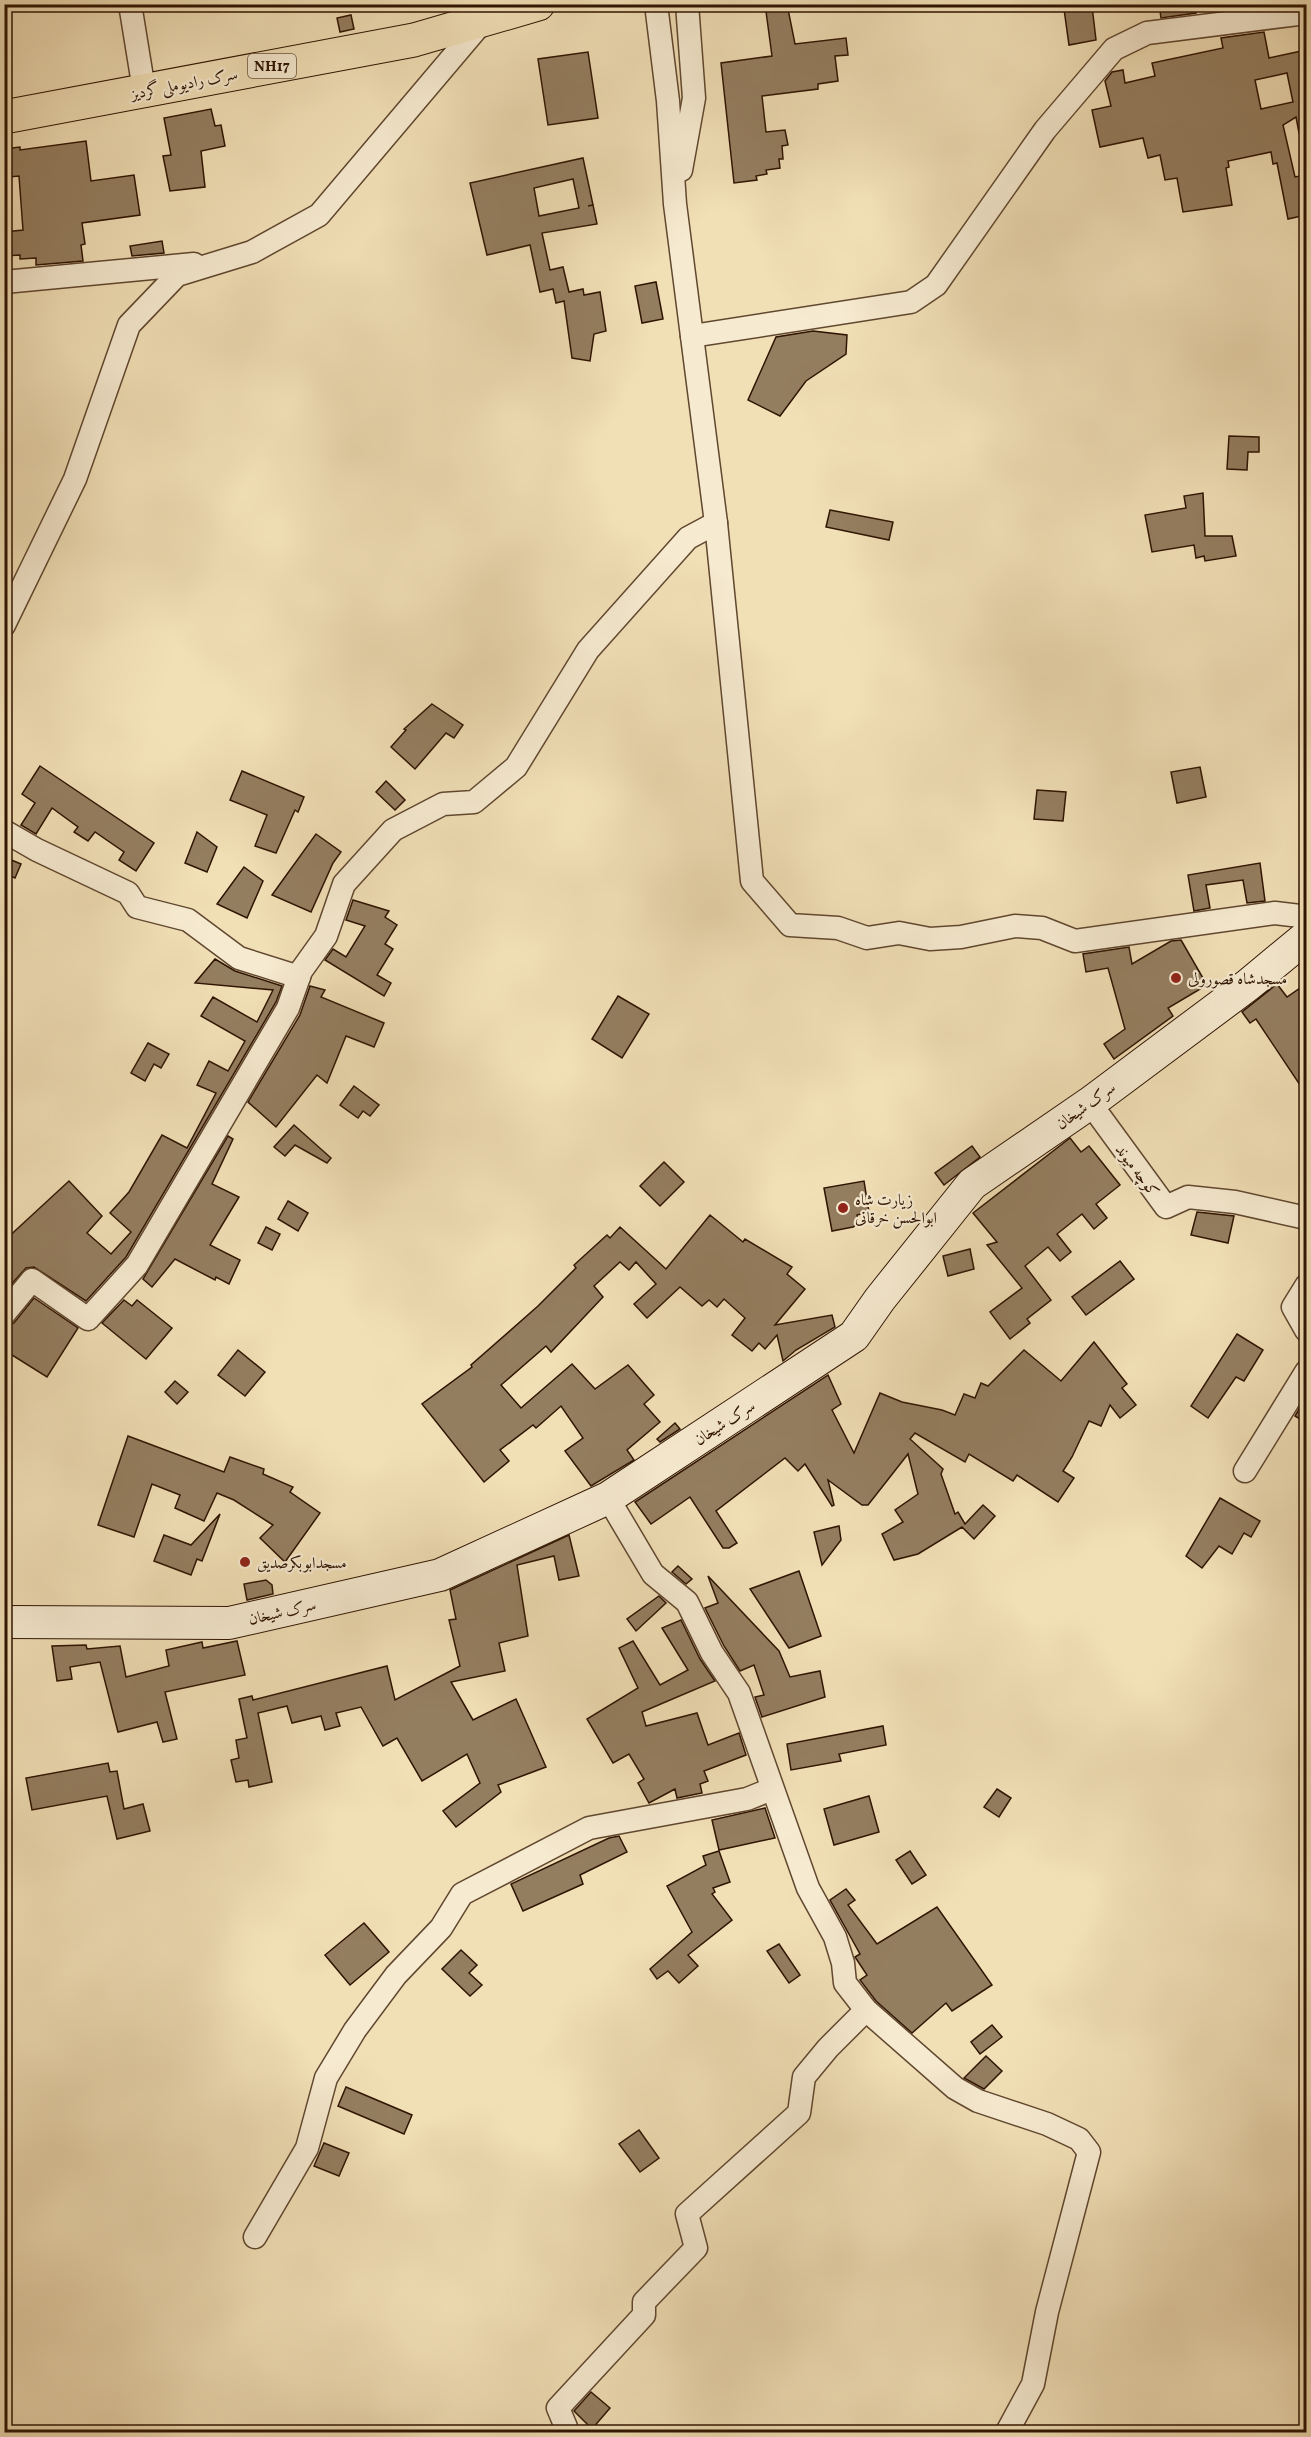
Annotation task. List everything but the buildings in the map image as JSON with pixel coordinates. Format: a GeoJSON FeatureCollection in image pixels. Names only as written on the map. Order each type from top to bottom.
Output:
{"type":"FeatureCollection","features":[{"type":"Feature","properties":{"kind":"highway","name":"سرک رادیوملی گردیز"},"geometry":{"type":"LineString","coordinates":[[4,117],[414,40],[538,4]]}},
{"type":"Feature","properties":{"kind":"street"},"geometry":{"type":"LineString","coordinates":[[130,4],[144,90]]}},
{"type":"Feature","properties":{"kind":"street"},"geometry":{"type":"LineString","coordinates":[[656,4],[668,101],[675,204],[716,523],[752,881],[790,925],[838,928],[867,938],[900,933],[930,939],[1015,926],[1042,928],[1075,941],[1275,913],[1300,916],[1306,922]]}},
{"type":"Feature","properties":{"kind":"street"},"geometry":{"type":"LineString","coordinates":[[675,204],[694,98],[687,4]]}},
{"type":"Feature","properties":{"kind":"street"},"geometry":{"type":"LineString","coordinates":[[692,336],[911,302],[936,285],[1045,130],[1114,49],[1147,33],[1306,13]]}},
{"type":"Feature","properties":{"kind":"street"},"geometry":{"type":"LineString","coordinates":[[4,625],[75,479],[129,325],[177,275],[252,252],[319,214],[484,20]]}},
{"type":"Feature","properties":{"kind":"street"},"geometry":{"type":"LineString","coordinates":[[4,282],[217,262]]}},
{"type":"Feature","properties":{"kind":"street"},"geometry":{"type":"LineString","coordinates":[[4,1314],[32,1280],[88,1319],[137,1265],[288,1008],[299,976],[326,936],[344,884],[393,830],[443,804],[474,802],[516,766],[588,650],[688,538],[716,523]]}},
{"type":"Feature","properties":{"kind":"street"},"geometry":{"type":"LineString","coordinates":[[4,831],[37,850],[128,893],[137,907],[188,920],[239,958],[299,976]]}},
{"type":"Feature","properties":{"kind":"street","name":"سرک شیخان"},"geometry":{"type":"LineString","coordinates":[[4,1622],[230,1623],[440,1575],[608,1498],[854,1336],[880,1299],[972,1184],[1090,1103],[1248,985],[1306,937]]}},
{"type":"Feature","properties":{"kind":"street","name":"کوچه میوند"},"geometry":{"type":"LineString","coordinates":[[1090,1103],[1166,1207],[1188,1197],[1235,1202],[1306,1218]]}},
{"type":"Feature","properties":{"kind":"street"},"geometry":{"type":"LineString","coordinates":[[1306,1286],[1293,1307],[1306,1330]]}},
{"type":"Feature","properties":{"kind":"street"},"geometry":{"type":"LineString","coordinates":[[1245,1471],[1306,1372]]}},
{"type":"Feature","properties":{"kind":"street"},"geometry":{"type":"LineString","coordinates":[[608,1498],[653,1574],[687,1602],[712,1653],[739,1693],[808,1888],[835,1937],[843,1963],[845,1983],[866,2010],[903,2046],[955,2088],[978,2101],[1047,2124],[1079,2139],[1089,2152],[1047,2312],[1033,2384],[1008,2433]]}},
{"type":"Feature","properties":{"kind":"street"},"geometry":{"type":"LineString","coordinates":[[255,2237],[307,2148],[326,2078],[355,2030],[396,1975],[441,1928],[462,1894],[589,1828],[747,1799],[772,1789]]}},
{"type":"Feature","properties":{"kind":"street"},"geometry":{"type":"LineString","coordinates":[[563,2433],[566,2427],[558,2408],[644,2315],[644,2302],[696,2248],[687,2214],[799,2114],[804,2077],[828,2048],[866,2010]]}},
{"type":"Feature","properties":{"kind":"place","name":"مسجدشاه قصورولی"},"geometry":{"type":"Point","coordinates":[1176,978]}},
{"type":"Feature","properties":{"kind":"place","name":"زیارت شاه ابوالحسن خرقانی"},"geometry":{"type":"Point","coordinates":[843,1208]}},
{"type":"Feature","properties":{"kind":"place","name":"مسجدابوبکرصدیق"},"geometry":{"type":"Point","coordinates":[245,1562]}}]}
